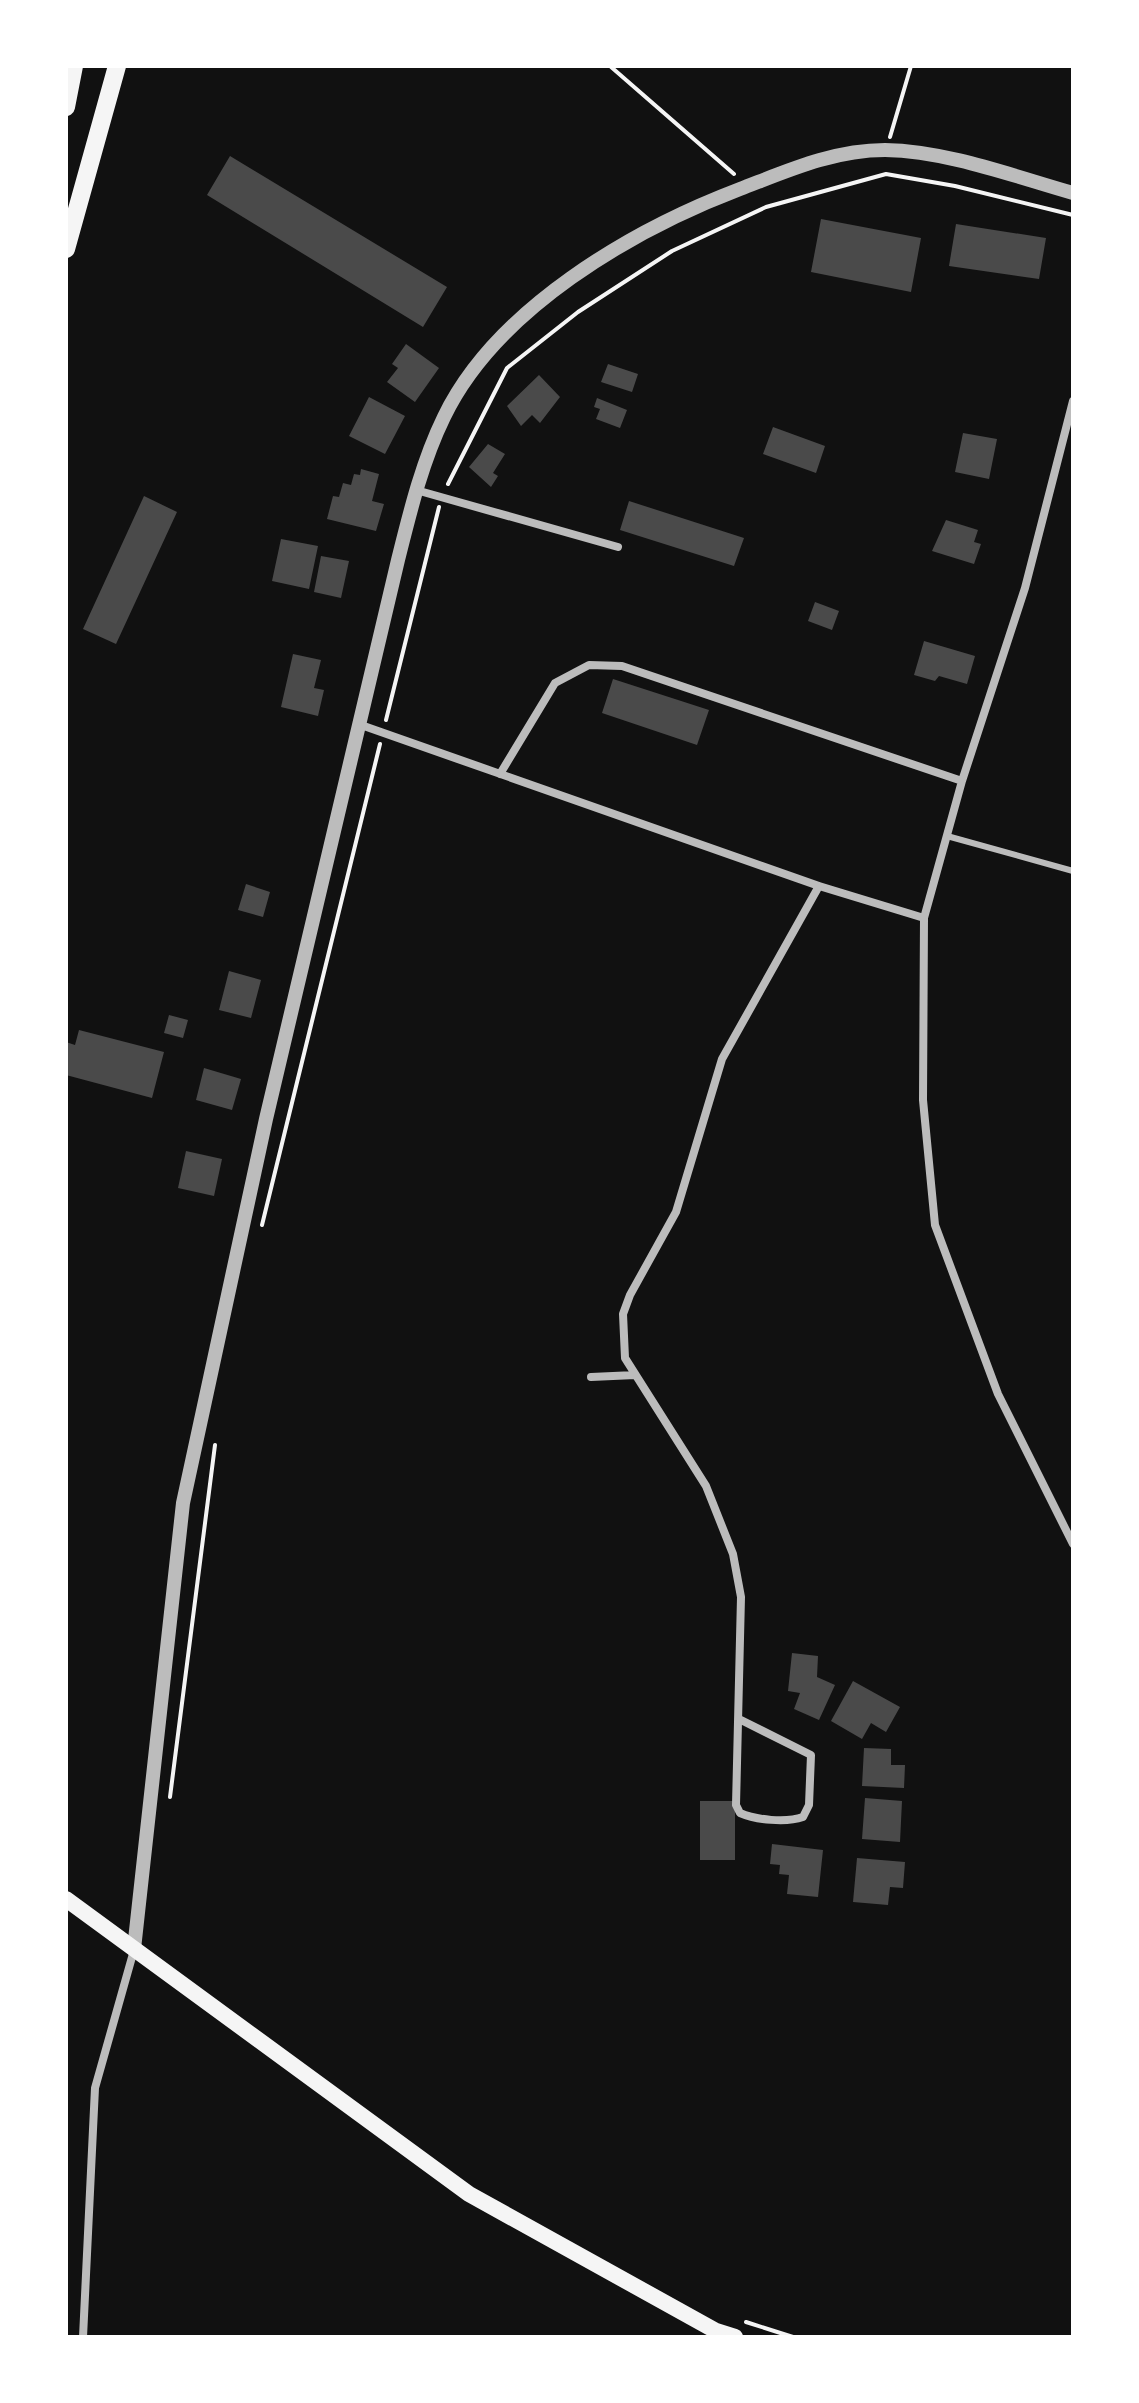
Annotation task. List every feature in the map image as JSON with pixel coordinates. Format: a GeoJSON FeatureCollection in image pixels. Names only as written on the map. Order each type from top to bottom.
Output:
{"type":"FeatureCollection","features":[{"type":"Feature","properties":{"kind":"highway"},"geometry":{"type":"LineString","coordinates":[[66,107],[74,66]]}},
{"type":"Feature","properties":{"kind":"highway"},"geometry":{"type":"LineString","coordinates":[[66,249],[117,66]]}},
{"type":"Feature","properties":{"kind":"main road"},"geometry":{"type":"LineString","coordinates":[[66,1899],[469,2194],[716,2331],[735,2337]]}},
{"type":"Feature","properties":{"kind":"street"},"geometry":{"type":"LineString","coordinates":[[83,2337],[95,2088],[134,1949],[183,1503],[266,1119],[415,490],[445,415],[488,353],[583,268],[632,237],[689,208],[837,154],[886,150],[949,160],[1073,193]]}},
{"type":"Feature","properties":{"kind":"street"},"geometry":{"type":"LineString","coordinates":[[1073,401],[1025,588],[962,781],[924,918],[923,1100],[935,1225],[998,1394],[1073,1544]]}},
{"type":"Feature","properties":{"kind":"street"},"geometry":{"type":"LineString","coordinates":[[415,490],[618,547]]}},
{"type":"Feature","properties":{"kind":"street"},"geometry":{"type":"LineString","coordinates":[[500,774],[555,683],[589,665],[622,666],[962,781]]}},
{"type":"Feature","properties":{"kind":"street"},"geometry":{"type":"LineString","coordinates":[[361,725],[819,886],[924,918]]}},
{"type":"Feature","properties":{"kind":"street"},"geometry":{"type":"LineString","coordinates":[[739,1719],[811,1755],[809,1805],[803,1817],[793,1821],[740,1813],[736,1805],[741,1597],[733,1554],[706,1486],[625,1358],[623,1314],[630,1295],[676,1212],[722,1059],[819,886]]}},
{"type":"Feature","properties":{"kind":"street"},"geometry":{"type":"LineString","coordinates":[[591,1377],[635,1375]]}},
{"type":"Feature","properties":{"kind":"lane"},"geometry":{"type":"LineString","coordinates":[[947,836],[1073,871]]}},
{"type":"Feature","properties":{"kind":"path"},"geometry":{"type":"LineString","coordinates":[[610,66],[748,186]]}},
{"type":"Feature","properties":{"kind":"path"},"geometry":{"type":"LineString","coordinates":[[886,150],[911,66]]}},
{"type":"Feature","properties":{"kind":"path"},"geometry":{"type":"LineString","coordinates":[[260,1233],[441,497],[507,368],[578,312],[672,251],[766,207],[886,174],[955,186],[1073,215]]}},
{"type":"Feature","properties":{"kind":"path"},"geometry":{"type":"LineString","coordinates":[[167,1811],[217,1430]]}},
{"type":"Feature","properties":{"kind":"path"},"geometry":{"type":"LineString","coordinates":[[738,2320],[793,2337]]}},
{"type":"Feature","properties":{"kind":"building"},"geometry":{"type":"Polygon","coordinates":[[[230,156],[447,287],[423,327],[207,195],[230,156]]]}},
{"type":"Feature","properties":{"kind":"building"},"geometry":{"type":"Polygon","coordinates":[[[821,219],[921,238],[911,292],[811,272],[821,219]]]}},
{"type":"Feature","properties":{"kind":"building"},"geometry":{"type":"Polygon","coordinates":[[[956,224],[1046,238],[1039,279],[949,266],[956,224]]]}},
{"type":"Feature","properties":{"kind":"building"},"geometry":{"type":"Polygon","coordinates":[[[406,344],[439,368],[415,402],[387,382],[398,368],[392,364],[406,344]]]}},
{"type":"Feature","properties":{"kind":"building"},"geometry":{"type":"Polygon","coordinates":[[[608,364],[638,374],[632,392],[601,382],[608,364]]]}},
{"type":"Feature","properties":{"kind":"building"},"geometry":{"type":"Polygon","coordinates":[[[539,375],[560,397],[540,423],[532,415],[521,426],[507,406],[539,375]]]}},
{"type":"Feature","properties":{"kind":"building"},"geometry":{"type":"Polygon","coordinates":[[[369,397],[405,416],[385,454],[349,436],[369,397]]]}},
{"type":"Feature","properties":{"kind":"building"},"geometry":{"type":"Polygon","coordinates":[[[597,398],[627,410],[620,428],[596,419],[600,409],[594,407],[597,398]]]}},
{"type":"Feature","properties":{"kind":"building"},"geometry":{"type":"Polygon","coordinates":[[[773,427],[825,446],[816,473],[763,454],[773,427]]]}},
{"type":"Feature","properties":{"kind":"building"},"geometry":{"type":"Polygon","coordinates":[[[963,433],[997,439],[989,479],[955,472],[963,433]]]}},
{"type":"Feature","properties":{"kind":"building"},"geometry":{"type":"Polygon","coordinates":[[[488,444],[505,454],[493,473],[498,476],[491,487],[469,467],[488,444]]]}},
{"type":"Feature","properties":{"kind":"building"},"geometry":{"type":"Polygon","coordinates":[[[361,469],[379,474],[372,501],[384,504],[376,531],[327,519],[333,496],[339,497],[343,483],[351,485],[354,474],[360,475],[361,469]]]}},
{"type":"Feature","properties":{"kind":"building"},"geometry":{"type":"Polygon","coordinates":[[[144,496],[177,512],[116,644],[83,629],[144,496]]]}},
{"type":"Feature","properties":{"kind":"building"},"geometry":{"type":"Polygon","coordinates":[[[629,501],[744,538],[734,566],[620,530],[629,501]]]}},
{"type":"Feature","properties":{"kind":"building"},"geometry":{"type":"Polygon","coordinates":[[[946,520],[978,530],[974,542],[981,544],[974,564],[932,551],[946,520]]]}},
{"type":"Feature","properties":{"kind":"building"},"geometry":{"type":"Polygon","coordinates":[[[281,539],[318,546],[309,589],[272,581],[281,539]]]}},
{"type":"Feature","properties":{"kind":"building"},"geometry":{"type":"Polygon","coordinates":[[[321,556],[349,561],[341,598],[314,592],[321,556]]]}},
{"type":"Feature","properties":{"kind":"building"},"geometry":{"type":"Polygon","coordinates":[[[815,602],[839,611],[832,630],[808,621],[815,602]]]}},
{"type":"Feature","properties":{"kind":"building"},"geometry":{"type":"Polygon","coordinates":[[[924,641],[975,656],[967,684],[939,676],[935,681],[914,675],[924,641]]]}},
{"type":"Feature","properties":{"kind":"building"},"geometry":{"type":"Polygon","coordinates":[[[293,654],[321,660],[314,688],[324,690],[318,716],[281,707],[293,654]]]}},
{"type":"Feature","properties":{"kind":"building"},"geometry":{"type":"Polygon","coordinates":[[[613,679],[709,710],[697,745],[602,713],[613,679]]]}},
{"type":"Feature","properties":{"kind":"building"},"geometry":{"type":"Polygon","coordinates":[[[246,884],[270,892],[263,917],[238,910],[246,884]]]}},
{"type":"Feature","properties":{"kind":"building"},"geometry":{"type":"Polygon","coordinates":[[[229,971],[261,980],[251,1018],[219,1010],[229,971]]]}},
{"type":"Feature","properties":{"kind":"building"},"geometry":{"type":"Polygon","coordinates":[[[169,1015],[188,1020],[183,1038],[164,1033],[169,1015]]]}},
{"type":"Feature","properties":{"kind":"building"},"geometry":{"type":"Polygon","coordinates":[[[79,1030],[164,1052],[152,1098],[66,1075],[66,1042],[75,1045],[79,1030]]]}},
{"type":"Feature","properties":{"kind":"building"},"geometry":{"type":"Polygon","coordinates":[[[204,1068],[241,1079],[232,1110],[196,1100],[204,1068]]]}},
{"type":"Feature","properties":{"kind":"building"},"geometry":{"type":"Polygon","coordinates":[[[186,1151],[222,1159],[214,1196],[178,1188],[186,1151]]]}},
{"type":"Feature","properties":{"kind":"building"},"geometry":{"type":"Polygon","coordinates":[[[792,1653],[818,1656],[817,1677],[835,1685],[819,1720],[794,1709],[800,1693],[788,1691],[792,1653]]]}},
{"type":"Feature","properties":{"kind":"building"},"geometry":{"type":"Polygon","coordinates":[[[853,1681],[900,1707],[886,1732],[871,1723],[862,1739],[831,1721],[853,1681]]]}},
{"type":"Feature","properties":{"kind":"building"},"geometry":{"type":"Polygon","coordinates":[[[864,1748],[891,1749],[891,1765],[905,1765],[904,1788],[862,1786],[864,1748]]]}},
{"type":"Feature","properties":{"kind":"building"},"geometry":{"type":"Polygon","coordinates":[[[865,1798],[902,1801],[900,1842],[862,1839],[865,1798]]]}},
{"type":"Feature","properties":{"kind":"building"},"geometry":{"type":"Polygon","coordinates":[[[700,1801],[735,1801],[735,1860],[700,1860],[700,1801]]]}},
{"type":"Feature","properties":{"kind":"building"},"geometry":{"type":"Polygon","coordinates":[[[772,1844],[823,1850],[818,1897],[787,1894],[789,1875],[779,1874],[780,1865],[770,1864],[772,1844]]]}},
{"type":"Feature","properties":{"kind":"building"},"geometry":{"type":"Polygon","coordinates":[[[857,1858],[905,1862],[903,1888],[890,1887],[888,1905],[853,1902],[857,1858]]]}}]}
